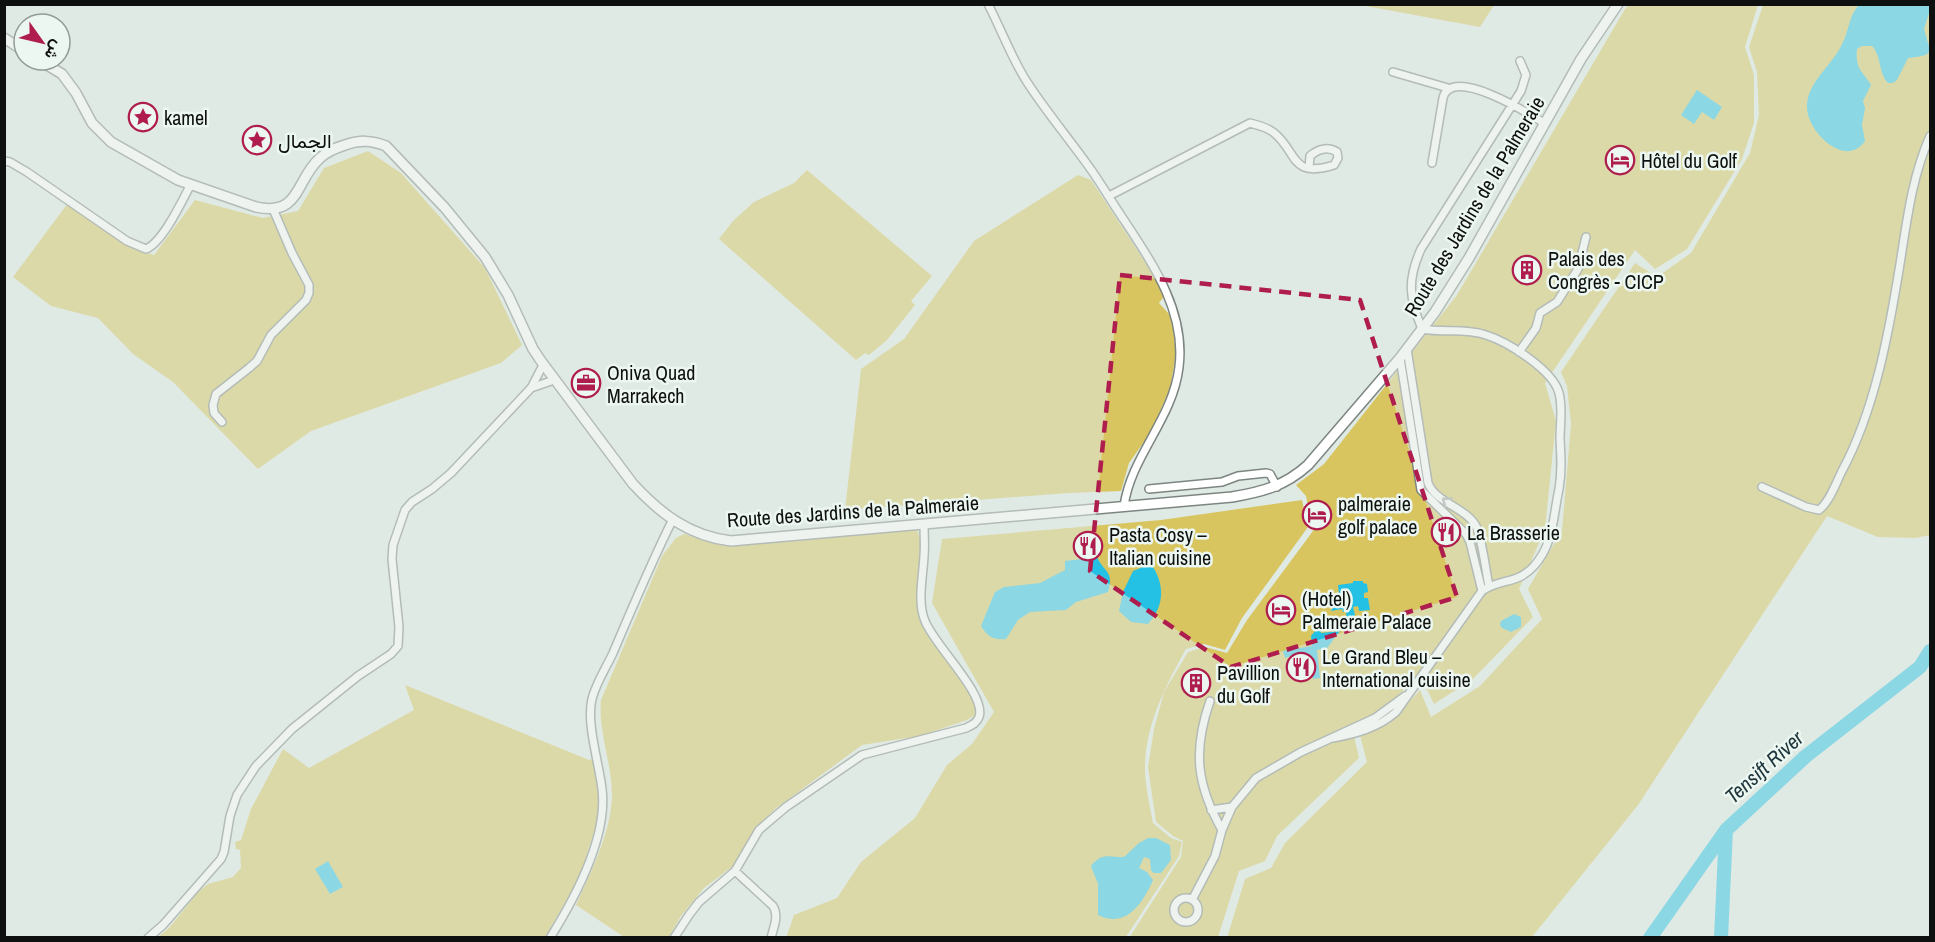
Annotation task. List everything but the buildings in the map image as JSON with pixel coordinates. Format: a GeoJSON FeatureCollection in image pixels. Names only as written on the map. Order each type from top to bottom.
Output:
{"type":"FeatureCollection","features":[{"type":"Feature","properties":{"kind":"street"},"geometry":{"type":"LineString","coordinates":[[988,4],[1026,80],[1140,244],[1168,295],[1178,331],[1179,367],[1167,410],[1137,466],[1126,494],[1124,506]]}},
{"type":"Feature","properties":{"kind":"street","name":"Route des Jardins de la Palmeraie"},"geometry":{"type":"LineString","coordinates":[[273,209],[286,205],[295,197],[315,164],[332,150],[353,142],[366,141],[374,141],[386,146],[445,208],[485,257],[508,295],[543,365],[633,484],[673,519],[689,530],[711,538],[731,541],[1232,497],[1277,487],[1295,477],[1308,465],[1400,358],[1469,258],[1544,123],[1614,6]]}},
{"type":"Feature","properties":{"kind":"street"},"geometry":{"type":"LineString","coordinates":[[1192,900],[1215,856],[1222,830],[1232,807],[1256,778],[1290,757],[1384,712],[1412,690],[1482,591],[1489,586],[1511,582],[1523,576],[1535,565],[1550,541],[1561,478],[1561,404],[1554,380],[1519,352],[1487,335],[1422,329],[1410,290],[1414,264],[1436,224],[1521,91],[1526,70],[1520,61]]}},
{"type":"Feature","properties":{"kind":"street"},"geometry":{"type":"LineString","coordinates":[[59,72],[76,93],[92,123],[111,142],[162,172],[191,184],[256,207],[273,209],[309,285],[306,300],[271,335],[257,361],[216,394],[213,400],[214,412],[222,422]]}},
{"type":"Feature","properties":{"kind":"street"},"geometry":{"type":"LineString","coordinates":[[1393,72],[1449,88],[1486,92],[1513,104],[1544,123]]}},
{"type":"Feature","properties":{"kind":"street"},"geometry":{"type":"LineString","coordinates":[[1432,163],[1444,92],[1449,88]]}},
{"type":"Feature","properties":{"kind":"street"},"geometry":{"type":"LineString","coordinates":[[1108,196],[1250,123],[1275,133],[1296,163],[1310,168]]}},
{"type":"Feature","properties":{"kind":"street"},"geometry":{"type":"LineString","coordinates":[[1762,487],[1806,507],[1819,510],[1855,447],[1863,428],[1889,331],[1910,201],[1917,168],[1930,136]]}},
{"type":"Feature","properties":{"kind":"street"},"geometry":{"type":"LineString","coordinates":[[4,161],[27,172],[127,241],[146,249],[153,246],[160,237],[191,184]]}},
{"type":"Feature","properties":{"kind":"street"},"geometry":{"type":"LineString","coordinates":[[1519,352],[1536,328],[1540,313],[1557,302],[1578,269],[1586,237]]}},
{"type":"Feature","properties":{"kind":"street"},"geometry":{"type":"LineString","coordinates":[[1407,349],[1418,442],[1420,490],[1466,534],[1482,591]]}},
{"type":"Feature","properties":{"kind":"street"},"geometry":{"type":"LineString","coordinates":[[1400,358],[1430,488],[1465,515],[1477,528],[1489,586]]}},
{"type":"Feature","properties":{"kind":"street"},"geometry":{"type":"LineString","coordinates":[[148,938],[163,925],[221,860],[237,795],[256,766],[292,729],[358,676],[391,654],[398,646],[399,627],[392,559],[393,545],[405,510],[412,502],[451,473],[531,388],[543,365]]}},
{"type":"Feature","properties":{"kind":"street"},"geometry":{"type":"LineString","coordinates":[[531,388],[554,380]]}},
{"type":"Feature","properties":{"kind":"street"},"geometry":{"type":"LineString","coordinates":[[1149,489],[1222,482],[1238,476],[1266,473],[1270,474],[1277,487]]}},
{"type":"Feature","properties":{"kind":"street"},"geometry":{"type":"LineString","coordinates":[[550,938],[589,864],[602,817],[602,790],[591,728],[592,699],[673,519]]}},
{"type":"Feature","properties":{"kind":"street"},"geometry":{"type":"LineString","coordinates":[[675,938],[699,902],[735,871],[759,830],[855,758],[870,752],[966,728],[975,724],[980,716],[980,706],[976,696],[925,621],[922,601],[924,524]]}},
{"type":"Feature","properties":{"kind":"street"},"geometry":{"type":"LineString","coordinates":[[1210,701],[1199,740],[1199,760],[1202,786],[1222,830]]}},
{"type":"Feature","properties":{"kind":"street"},"geometry":{"type":"LineString","coordinates":[[1211,810],[1232,807]]}},
{"type":"Feature","properties":{"kind":"street"},"geometry":{"type":"LineString","coordinates":[[735,871],[776,911],[777,917],[771,938]]}},
{"type":"Feature","properties":{"kind":"highlighted area"},"geometry":{"type":"Polygon","coordinates":[[[1120,275],[1360,300],[1457,597],[1231,667],[1090,571],[1120,275]]]}},
{"type":"Feature","properties":{"kind":"shaded area"},"geometry":{"type":"Polygon","coordinates":[[[1494,4],[1480,27],[1360,5],[1494,4]]]}},
{"type":"Feature","properties":{"kind":"shaded area"},"geometry":{"type":"Polygon","coordinates":[[[1630,4],[1758,5],[1745,47],[1754,75],[1754,123],[1742,159],[1687,249],[1655,269],[1635,250],[1545,383],[1556,421],[1545,529],[1519,589],[1533,617],[1474,678],[1434,704],[1420,675],[1380,712],[1352,727],[1359,758],[1277,836],[1265,861],[1239,871],[1218,937],[1129,938],[1181,857],[1183,841],[1156,822],[1148,767],[1154,729],[1164,692],[1188,652],[1205,647],[1227,653],[1247,620],[1313,531],[1306,496],[1296,485],[1324,464],[1457,295],[1630,4]]]}},
{"type":"Feature","properties":{"kind":"shaded area"},"geometry":{"type":"Polygon","coordinates":[[[1763,5],[1930,5],[1930,535],[1916,538],[1878,537],[1827,516],[1638,805],[1532,937],[1227,938],[1245,879],[1271,868],[1285,843],[1367,762],[1360,735],[1389,724],[1420,690],[1431,717],[1480,686],[1542,619],[1528,589],[1562,530],[1571,424],[1567,386],[1561,372],[1635,263],[1657,277],[1691,253],[1750,153],[1759,115],[1757,72],[1749,47],[1763,5]]]}},
{"type":"Feature","properties":{"kind":"shaded area"},"geometry":{"type":"Polygon","coordinates":[[[368,151],[401,173],[485,268],[522,345],[501,363],[311,431],[258,469],[173,382],[133,354],[98,318],[51,306],[13,277],[68,203],[131,247],[154,255],[195,200],[263,218],[298,211],[324,168],[368,151]]]}},
{"type":"Feature","properties":{"kind":"shaded area"},"geometry":{"type":"Polygon","coordinates":[[[807,170],[932,276],[911,301],[915,305],[887,340],[869,355],[865,353],[856,360],[719,239],[733,221],[754,202],[794,183],[807,170]]]}},
{"type":"Feature","properties":{"kind":"shaded area"},"geometry":{"type":"Polygon","coordinates":[[[1078,175],[1091,180],[1166,294],[1159,303],[1172,321],[1176,353],[1170,389],[1151,432],[1129,463],[1121,491],[845,510],[861,369],[904,339],[974,241],[1078,175]]]}},
{"type":"Feature","properties":{"kind":"shaded area"},"geometry":{"type":"Polygon","coordinates":[[[1302,500],[1308,527],[1242,618],[1225,650],[1204,644],[1186,649],[1158,706],[1146,752],[1145,775],[1148,796],[1153,823],[1171,838],[1182,842],[1179,856],[1126,937],[786,938],[794,915],[837,898],[861,862],[915,818],[947,765],[972,744],[994,712],[932,603],[942,539],[1161,520],[1302,500]]]}},
{"type":"Feature","properties":{"kind":"shaded area"},"geometry":{"type":"Polygon","coordinates":[[[914,529],[918,532],[921,543],[918,609],[932,639],[969,691],[975,703],[974,716],[920,736],[862,745],[775,809],[760,824],[733,866],[704,888],[681,916],[669,937],[624,937],[576,905],[599,852],[611,810],[610,772],[601,724],[601,700],[662,556],[676,538],[684,534],[712,542],[741,544],[914,529]]]}},
{"type":"Feature","properties":{"kind":"shaded area"},"geometry":{"type":"Polygon","coordinates":[[[405,685],[589,760],[597,758],[600,813],[579,879],[545,937],[157,938],[169,928],[198,892],[208,884],[233,877],[241,868],[240,850],[236,849],[235,842],[241,840],[251,809],[283,749],[309,768],[414,710],[405,685]]]}},
{"type":"Feature","properties":{"kind":"water"},"geometry":{"type":"Polygon","coordinates":[[[1859,5],[1929,5],[1924,29],[1929,52],[1923,56],[1908,58],[1897,80],[1888,83],[1872,46],[1862,46],[1857,49],[1858,65],[1871,85],[1863,101],[1865,108],[1862,125],[1865,141],[1857,149],[1847,151],[1837,149],[1819,135],[1808,115],[1807,105],[1808,96],[1816,80],[1839,50],[1853,13],[1859,5]]]}},
{"type":"Feature","properties":{"kind":"water"},"geometry":{"type":"Polygon","coordinates":[[[1697,90],[1722,107],[1714,120],[1702,112],[1694,124],[1681,115],[1697,90]]]}},
{"type":"Feature","properties":{"kind":"water"},"geometry":{"type":"Polygon","coordinates":[[[1097,557],[1109,576],[1108,592],[1076,602],[1066,610],[1030,612],[1018,620],[1006,639],[991,637],[981,626],[995,592],[1004,587],[1040,583],[1065,570],[1065,561],[1097,557]]]}},
{"type":"Feature","properties":{"kind":"water"},"geometry":{"type":"Polygon","coordinates":[[[1143,567],[1153,567],[1161,589],[1160,604],[1148,624],[1131,622],[1119,611],[1123,592],[1133,571],[1143,567]]]}},
{"type":"Feature","properties":{"kind":"water"},"geometry":{"type":"Polygon","coordinates":[[[1353,581],[1363,581],[1367,584],[1368,592],[1364,593],[1364,598],[1368,598],[1370,610],[1359,611],[1358,606],[1353,607],[1355,615],[1347,623],[1346,612],[1342,609],[1331,611],[1336,602],[1344,601],[1344,595],[1339,595],[1338,585],[1353,583],[1353,581]]]}},
{"type":"Feature","properties":{"kind":"water"},"geometry":{"type":"Polygon","coordinates":[[[1514,614],[1521,617],[1521,627],[1511,632],[1502,628],[1501,621],[1514,614]]]}},
{"type":"Feature","properties":{"kind":"water"},"geometry":{"type":"Polygon","coordinates":[[[1325,619],[1325,624],[1320,627],[1321,633],[1340,631],[1327,648],[1317,650],[1320,678],[1313,679],[1312,673],[1315,672],[1313,660],[1304,661],[1304,652],[1285,658],[1283,651],[1312,646],[1311,636],[1325,619]]]}},
{"type":"Feature","properties":{"kind":"water"},"geometry":{"type":"Polygon","coordinates":[[[1148,838],[1156,838],[1170,845],[1171,860],[1161,873],[1154,873],[1151,870],[1150,859],[1144,857],[1139,868],[1147,872],[1153,880],[1139,905],[1117,919],[1098,915],[1098,884],[1091,866],[1102,857],[1124,857],[1148,838]]]}},
{"type":"Feature","properties":{"kind":"water"},"geometry":{"type":"Polygon","coordinates":[[[328,861],[343,887],[330,894],[315,869],[328,861]]]}},
{"type":"Feature","properties":{"kind":"waterway","name":"Tensift River"},"geometry":{"type":"LineString","coordinates":[[1650,938],[1726,830],[1806,756],[1920,667],[1930,651]]}},
{"type":"Feature","properties":{"kind":"waterway"},"geometry":{"type":"LineString","coordinates":[[1721,938],[1726,830]]}},
{"type":"Feature","properties":{"kind":"place","name":"kamel"},"geometry":{"type":"Point","coordinates":[143,117]}},
{"type":"Feature","properties":{"kind":"place","name":"الجمال"},"geometry":{"type":"Point","coordinates":[257,140]}},
{"type":"Feature","properties":{"kind":"place","name":"Hôtel du Golf"},"geometry":{"type":"Point","coordinates":[1620,160]}},
{"type":"Feature","properties":{"kind":"place","name":"Palais des Congrès - CICP"},"geometry":{"type":"Point","coordinates":[1527,270]}},
{"type":"Feature","properties":{"kind":"place","name":"Oniva Quad Marrakech"},"geometry":{"type":"Point","coordinates":[586,383]}},
{"type":"Feature","properties":{"kind":"place","name":"palmeraie golf palace"},"geometry":{"type":"Point","coordinates":[1317,515]}},
{"type":"Feature","properties":{"kind":"place","name":"La Brasserie"},"geometry":{"type":"Point","coordinates":[1446,532]}},
{"type":"Feature","properties":{"kind":"place","name":"Pasta Cosy – Italian cuisine"},"geometry":{"type":"Point","coordinates":[1088,546]}},
{"type":"Feature","properties":{"kind":"place","name":"(Hotel) Palmeraie Palace"},"geometry":{"type":"Point","coordinates":[1281,610]}},
{"type":"Feature","properties":{"kind":"place","name":"Le Grand Bleu – International cuisine"},"geometry":{"type":"Point","coordinates":[1301,667]}},
{"type":"Feature","properties":{"kind":"place","name":"Pavillion du Golf"},"geometry":{"type":"Point","coordinates":[1196,683]}}]}
